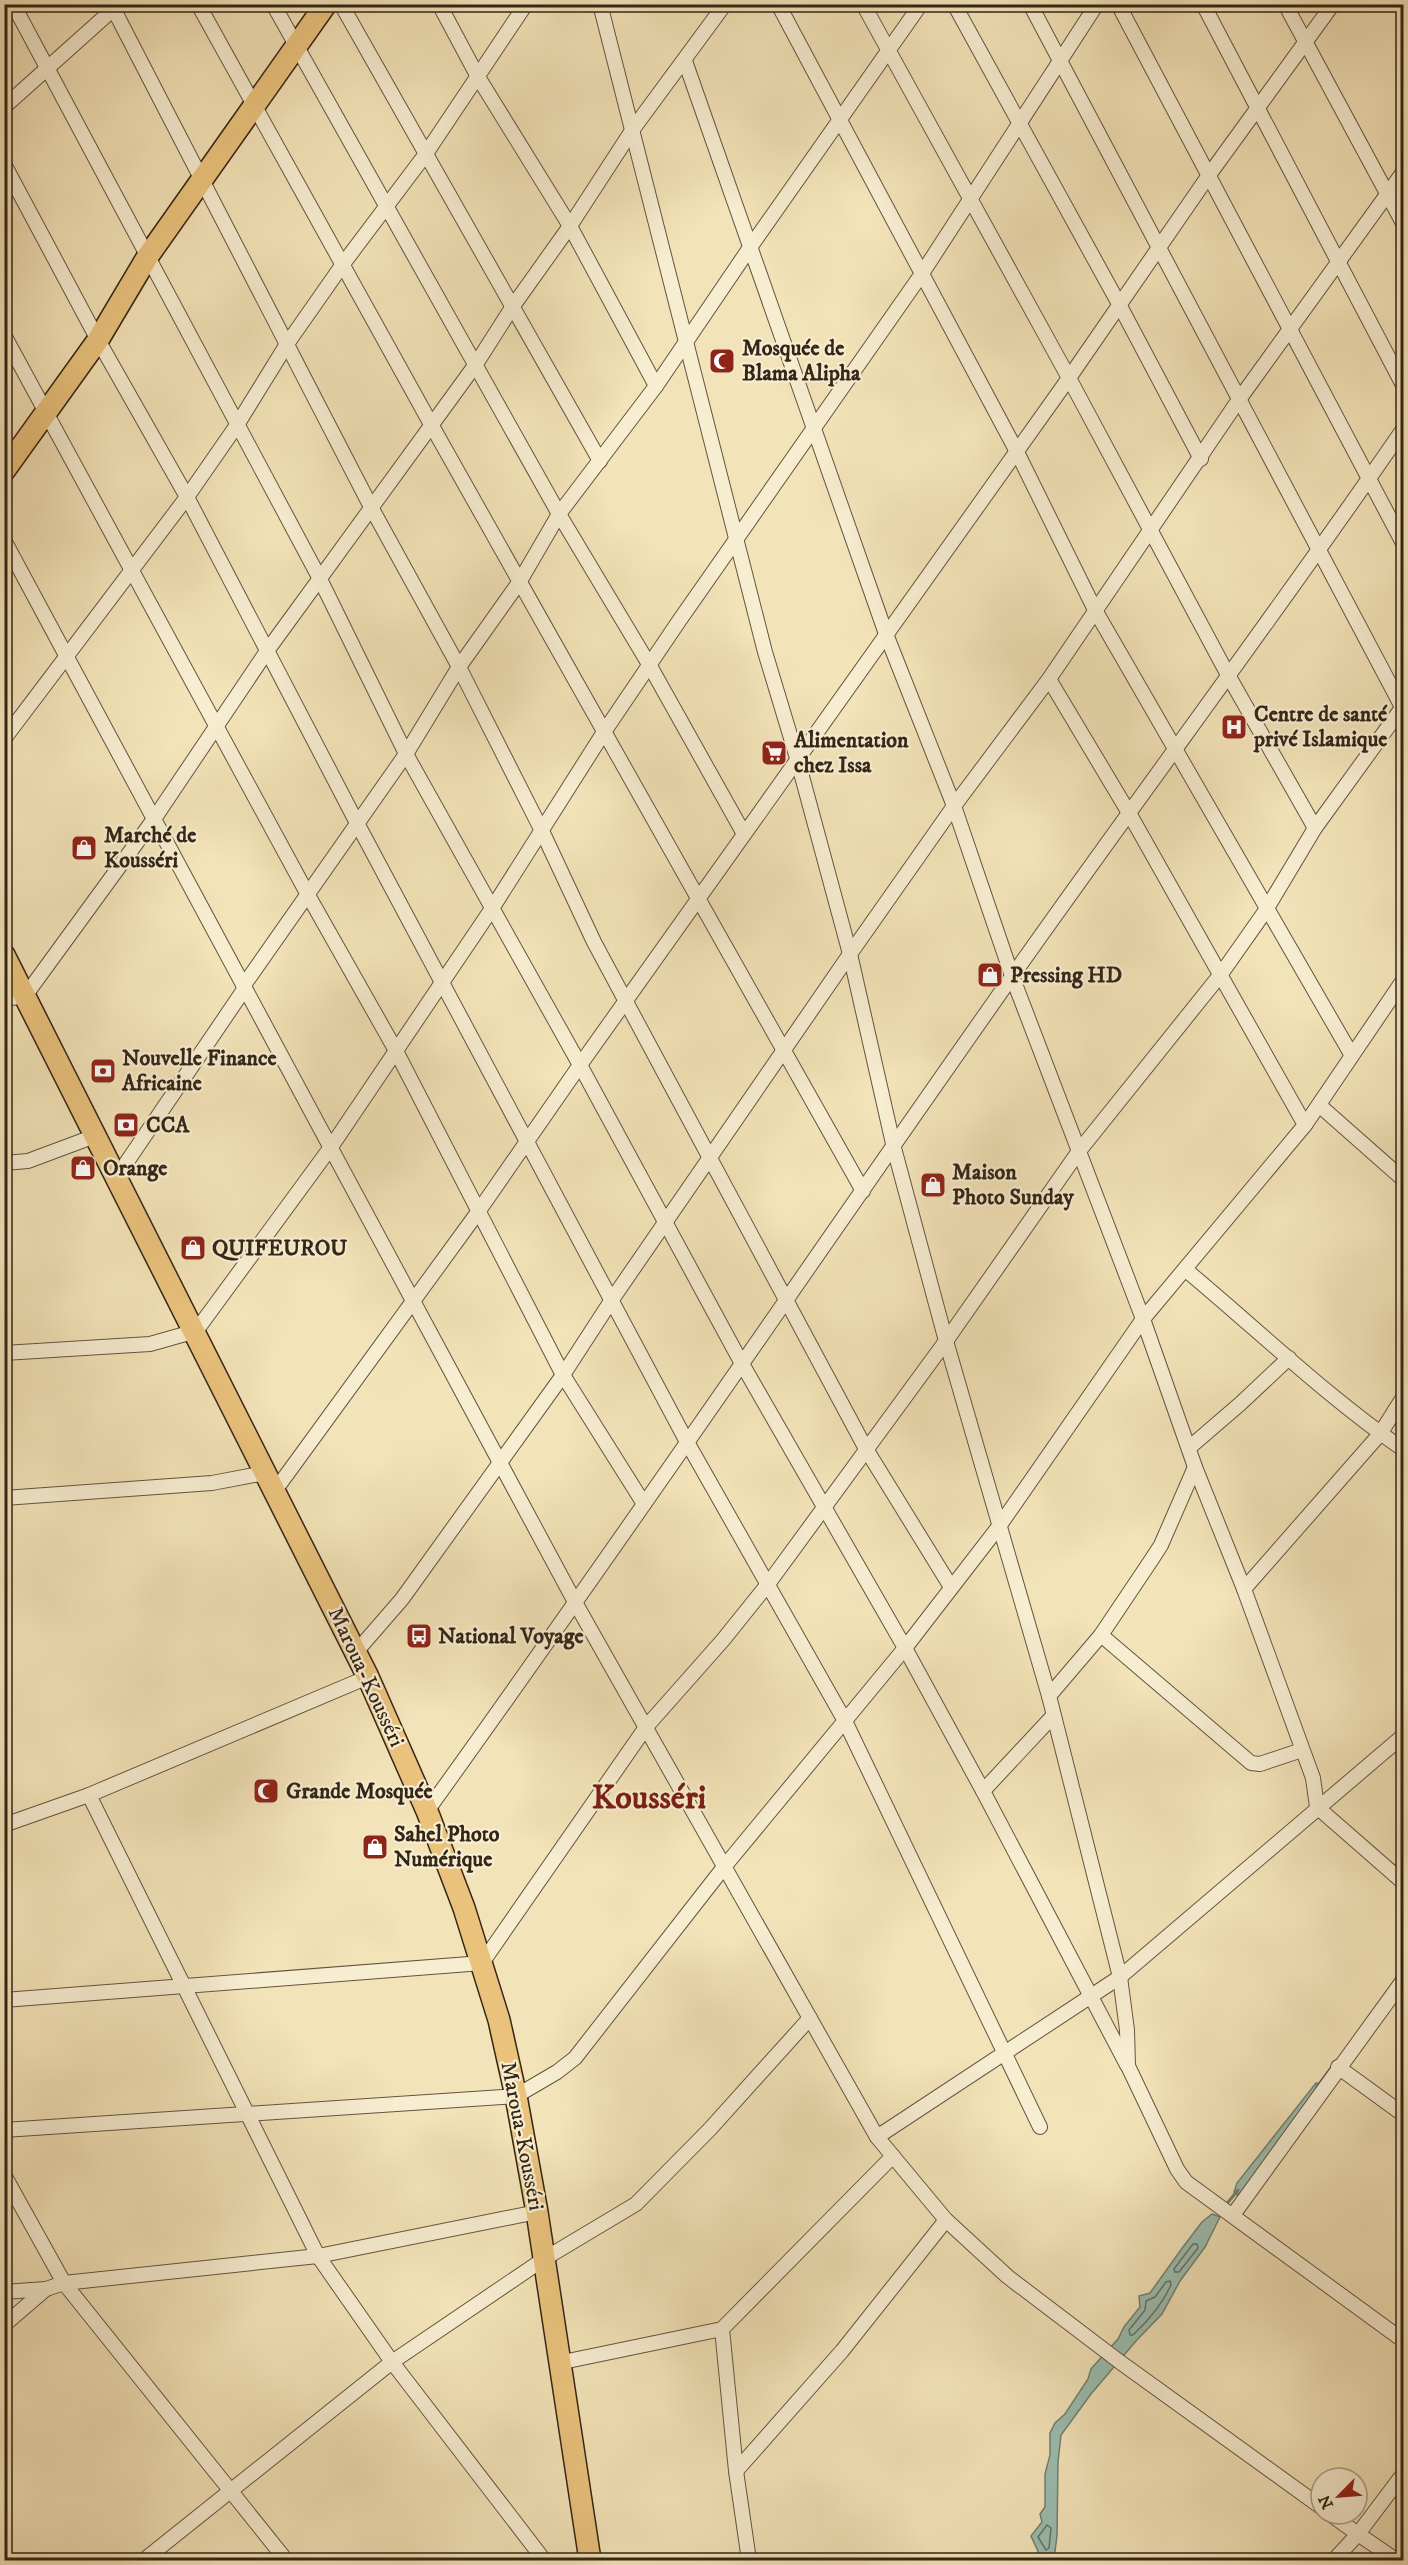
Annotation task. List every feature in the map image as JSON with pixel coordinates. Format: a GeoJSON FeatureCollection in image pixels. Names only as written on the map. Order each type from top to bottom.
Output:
{"type":"FeatureCollection","features":[{"type":"Feature","properties":{"kind":"highway"},"geometry":{"type":"LineString","coordinates":[[4,471],[98,340],[148,256],[326,4]]}},
{"type":"Feature","properties":{"kind":"highway","name":"Maroua-Kousséri"},"geometry":{"type":"LineString","coordinates":[[4,955],[15,998],[95,1136],[356,1652],[427,1812],[464,1908],[499,2020],[516,2096],[537,2212],[558,2363],[590,2560]]}},
{"type":"Feature","properties":{"kind":"street"},"geometry":{"type":"LineString","coordinates":[[13,4],[320,579],[406,754],[493,907],[741,1362],[905,1648],[983,1791],[1128,2066],[1177,2169],[1186,2182],[1404,2341]]}},
{"type":"Feature","properties":{"kind":"street"},"geometry":{"type":"LineString","coordinates":[[198,4],[432,426],[863,1191]]}},
{"type":"Feature","properties":{"kind":"street"},"geometry":{"type":"LineString","coordinates":[[273,4],[558,514],[650,666],[744,834]]}},
{"type":"Feature","properties":{"kind":"street"},"geometry":{"type":"LineString","coordinates":[[341,4],[600,460]]}},
{"type":"Feature","properties":{"kind":"street"},"geometry":{"type":"LineString","coordinates":[[439,4],[478,77],[570,226],[656,386]]}},
{"type":"Feature","properties":{"kind":"street"},"geometry":{"type":"LineString","coordinates":[[4,739],[187,497],[237,425],[287,344],[343,264],[425,155],[526,4]]}},
{"type":"Feature","properties":{"kind":"street"},"geometry":{"type":"LineString","coordinates":[[600,4],[736,542],[850,954],[894,1148],[946,1341],[1048,1696],[1120,1977],[1127,2030],[1128,2066]]}},
{"type":"Feature","properties":{"kind":"street"},"geometry":{"type":"LineString","coordinates":[[15,998],[154,819],[267,651],[476,364],[633,129],[685,62],[725,4]]}},
{"type":"Feature","properties":{"kind":"street"},"geometry":{"type":"LineString","coordinates":[[777,4],[1016,450],[1095,610],[1351,1054]]}},
{"type":"Feature","properties":{"kind":"street"},"geometry":{"type":"LineString","coordinates":[[863,4],[1228,675],[1315,828]]}},
{"type":"Feature","properties":{"kind":"street"},"geometry":{"type":"LineString","coordinates":[[116,1178],[243,991],[244,985],[406,754],[459,667],[520,581],[558,514],[656,386],[921,4]]}},
{"type":"Feature","properties":{"kind":"street"},"geometry":{"type":"LineString","coordinates":[[954,4],[1119,304],[1201,459]]}},
{"type":"Feature","properties":{"kind":"street"},"geometry":{"type":"LineString","coordinates":[[4,2000],[182,1984],[482,1963],[646,1727],[723,1640],[768,1584],[946,1341],[1079,1151],[1221,974],[1266,909],[1315,828],[1403,706],[1317,549],[1030,4]]}},
{"type":"Feature","properties":{"kind":"street"},"geometry":{"type":"LineString","coordinates":[[4,1353],[150,1344],[195,1331],[331,1148],[395,1049],[493,907],[604,732],[921,275],[1061,63],[1097,4]]}},
{"type":"Feature","properties":{"kind":"street"},"geometry":{"type":"LineString","coordinates":[[1119,4],[1404,545]]}},
{"type":"Feature","properties":{"kind":"street"},"geometry":{"type":"LineString","coordinates":[[1203,4],[1404,387]]}},
{"type":"Feature","properties":{"kind":"street"},"geometry":{"type":"LineString","coordinates":[[1285,4],[1404,225]]}},
{"type":"Feature","properties":{"kind":"street"},"geometry":{"type":"LineString","coordinates":[[274,1492],[528,1142],[580,1065],[1068,378],[1209,175],[1333,4]]}},
{"type":"Feature","properties":{"kind":"street"},"geometry":{"type":"LineString","coordinates":[[4,107],[114,6],[371,507],[459,667],[542,831],[594,942],[866,1449],[951,1587]]}},
{"type":"Feature","properties":{"kind":"street"},"geometry":{"type":"LineString","coordinates":[[685,62],[815,426],[886,634],[954,806],[1012,976],[1143,1319],[1313,1778],[1317,1807],[1404,1883]]}},
{"type":"Feature","properties":{"kind":"street"},"geometry":{"type":"LineString","coordinates":[[4,164],[98,340],[187,497],[357,823],[687,1442],[845,1721],[1040,2127]]}},
{"type":"Feature","properties":{"kind":"street"},"geometry":{"type":"LineString","coordinates":[[356,1652],[402,1599],[563,1375],[611,1301],[850,954],[954,806],[1049,679],[1201,459],[1238,400],[1291,331],[1404,171]]}},
{"type":"Feature","properties":{"kind":"street"},"geometry":{"type":"LineString","coordinates":[[4,335],[133,568],[308,895],[395,1049],[563,1375],[644,1504]]}},
{"type":"Feature","properties":{"kind":"street"},"geometry":{"type":"LineString","coordinates":[[427,1812],[576,1604],[741,1362],[894,1148],[1012,976],[1404,428]]}},
{"type":"Feature","properties":{"kind":"street"},"geometry":{"type":"LineString","coordinates":[[4,540],[576,1604],[877,2137],[946,2220],[1008,2277],[1309,2498]]}},
{"type":"Feature","properties":{"kind":"street"},"geometry":{"type":"LineString","coordinates":[[1049,679],[1129,813],[1305,1125]]}},
{"type":"Feature","properties":{"kind":"street"},"geometry":{"type":"LineString","coordinates":[[4,2130],[516,2096],[557,2072],[575,2058],[724,1866],[905,1648],[1000,1525],[1143,1319],[1305,1125],[1404,979]]}},
{"type":"Feature","properties":{"kind":"street"},"geometry":{"type":"LineString","coordinates":[[1319,1105],[1404,1180]]}},
{"type":"Feature","properties":{"kind":"street"},"geometry":{"type":"LineString","coordinates":[[4,1163],[28,1161],[95,1136]]}},
{"type":"Feature","properties":{"kind":"street"},"geometry":{"type":"LineString","coordinates":[[1186,1270],[1380,1434],[1404,1450]]}},
{"type":"Feature","properties":{"kind":"street"},"geometry":{"type":"LineString","coordinates":[[1190,1447],[1289,1358]]}},
{"type":"Feature","properties":{"kind":"street"},"geometry":{"type":"LineString","coordinates":[[1244,1589],[1380,1434],[1404,1396]]}},
{"type":"Feature","properties":{"kind":"street"},"geometry":{"type":"LineString","coordinates":[[1048,1696],[1101,1635],[1161,1545],[1196,1467]]}},
{"type":"Feature","properties":{"kind":"street"},"geometry":{"type":"LineString","coordinates":[[4,1498],[212,1482],[265,1473]]}},
{"type":"Feature","properties":{"kind":"street"},"geometry":{"type":"LineString","coordinates":[[1101,1635],[1251,1763],[1260,1764],[1302,1750]]}},
{"type":"Feature","properties":{"kind":"street"},"geometry":{"type":"LineString","coordinates":[[4,1825],[89,1795],[368,1677]]}},
{"type":"Feature","properties":{"kind":"street"},"geometry":{"type":"LineString","coordinates":[[983,1791],[1053,1716]]}},
{"type":"Feature","properties":{"kind":"street"},"geometry":{"type":"LineString","coordinates":[[877,2137],[1120,1977],[1404,1735]]}},
{"type":"Feature","properties":{"kind":"street"},"geometry":{"type":"LineString","coordinates":[[89,1795],[318,2256],[392,2362],[544,2560]]}},
{"type":"Feature","properties":{"kind":"street"},"geometry":{"type":"LineString","coordinates":[[1231,2214],[1404,1978]]}},
{"type":"Feature","properties":{"kind":"street"},"geometry":{"type":"LineString","coordinates":[[144,2560],[392,2362],[544,2259],[636,2204],[710,2129],[810,2018]]}},
{"type":"Feature","properties":{"kind":"street"},"geometry":{"type":"LineString","coordinates":[[1338,2067],[1404,2115]]}},
{"type":"Feature","properties":{"kind":"street"},"geometry":{"type":"LineString","coordinates":[[558,2363],[722,2329],[893,2156]]}},
{"type":"Feature","properties":{"kind":"street"},"geometry":{"type":"LineString","coordinates":[[4,2175],[64,2283],[286,2560]]}},
{"type":"Feature","properties":{"kind":"street"},"geometry":{"type":"LineString","coordinates":[[4,2292],[46,2289],[64,2283],[318,2256],[537,2212]]}},
{"type":"Feature","properties":{"kind":"street"},"geometry":{"type":"LineString","coordinates":[[736,2471],[842,2351],[946,2220]]}},
{"type":"Feature","properties":{"kind":"street"},"geometry":{"type":"LineString","coordinates":[[4,2325],[46,2289]]}},
{"type":"Feature","properties":{"kind":"street"},"geometry":{"type":"LineString","coordinates":[[722,2329],[736,2471],[749,2560]]}},
{"type":"Feature","properties":{"kind":"street"},"geometry":{"type":"LineString","coordinates":[[1334,2560],[1358,2534],[1404,2473]]}},
{"type":"Feature","properties":{"kind":"street"},"geometry":{"type":"LineString","coordinates":[[1347,2526],[1396,2560]]}},
{"type":"Feature","properties":{"kind":"water"},"geometry":{"type":"Polygon","coordinates":[[[1316,2083],[1322,2084],[1243,2191],[1237,2195],[1234,2192],[1237,2183],[1316,2083]]]}},
{"type":"Feature","properties":{"kind":"water"},"geometry":{"type":"Polygon","coordinates":[[[1212,2214],[1220,2217],[1205,2247],[1180,2281],[1162,2314],[1091,2394],[1061,2435],[1054,2560],[1042,2560],[1031,2536],[1042,2522],[1040,2514],[1045,2507],[1045,2474],[1050,2455],[1050,2433],[1088,2379],[1091,2369],[1118,2339],[1124,2327],[1140,2307],[1139,2296],[1150,2293],[1202,2222],[1212,2214]]]}},
{"type":"Feature","properties":{"kind":"waterway"},"geometry":{"type":"LineString","coordinates":[[1317,2087],[1331,2068]]}},
{"type":"Feature","properties":{"kind":"waterway"},"geometry":{"type":"LineString","coordinates":[[1225,2206],[1238,2190]]}},
{"type":"Feature","properties":{"kind":"place","name":"Mosquée de Blama Alipha"},"geometry":{"type":"Point","coordinates":[722,361]}},
{"type":"Feature","properties":{"kind":"place","name":"Centre de santé privé Islamique"},"geometry":{"type":"Point","coordinates":[1234,727]}},
{"type":"Feature","properties":{"kind":"place","name":"Alimentation chez Issa"},"geometry":{"type":"Point","coordinates":[774,753]}},
{"type":"Feature","properties":{"kind":"place","name":"Marché de Kousséri"},"geometry":{"type":"Point","coordinates":[84,848]}},
{"type":"Feature","properties":{"kind":"place","name":"Pressing HD"},"geometry":{"type":"Point","coordinates":[990,975]}},
{"type":"Feature","properties":{"kind":"place","name":"Nouvelle Finance Africaine"},"geometry":{"type":"Point","coordinates":[103,1071]}},
{"type":"Feature","properties":{"kind":"place","name":"CCA"},"geometry":{"type":"Point","coordinates":[126,1125]}},
{"type":"Feature","properties":{"kind":"place","name":"Orange"},"geometry":{"type":"Point","coordinates":[83,1168]}},
{"type":"Feature","properties":{"kind":"place","name":"Maison Photo Sunday"},"geometry":{"type":"Point","coordinates":[933,1185]}},
{"type":"Feature","properties":{"kind":"place","name":"QUIFEUROU"},"geometry":{"type":"Point","coordinates":[193,1248]}},
{"type":"Feature","properties":{"kind":"place","name":"National Voyage"},"geometry":{"type":"Point","coordinates":[419,1636]}},
{"type":"Feature","properties":{"kind":"place","name":"Grande Mosquée"},"geometry":{"type":"Point","coordinates":[266,1791]}},
{"type":"Feature","properties":{"kind":"place","name":"Sahel Photo Numérique"},"geometry":{"type":"Point","coordinates":[375,1847]}},
{"type":"Feature","properties":{"kind":"district","name":"Kousséri"},"geometry":{"type":"Point","coordinates":[649,1798]}}]}
